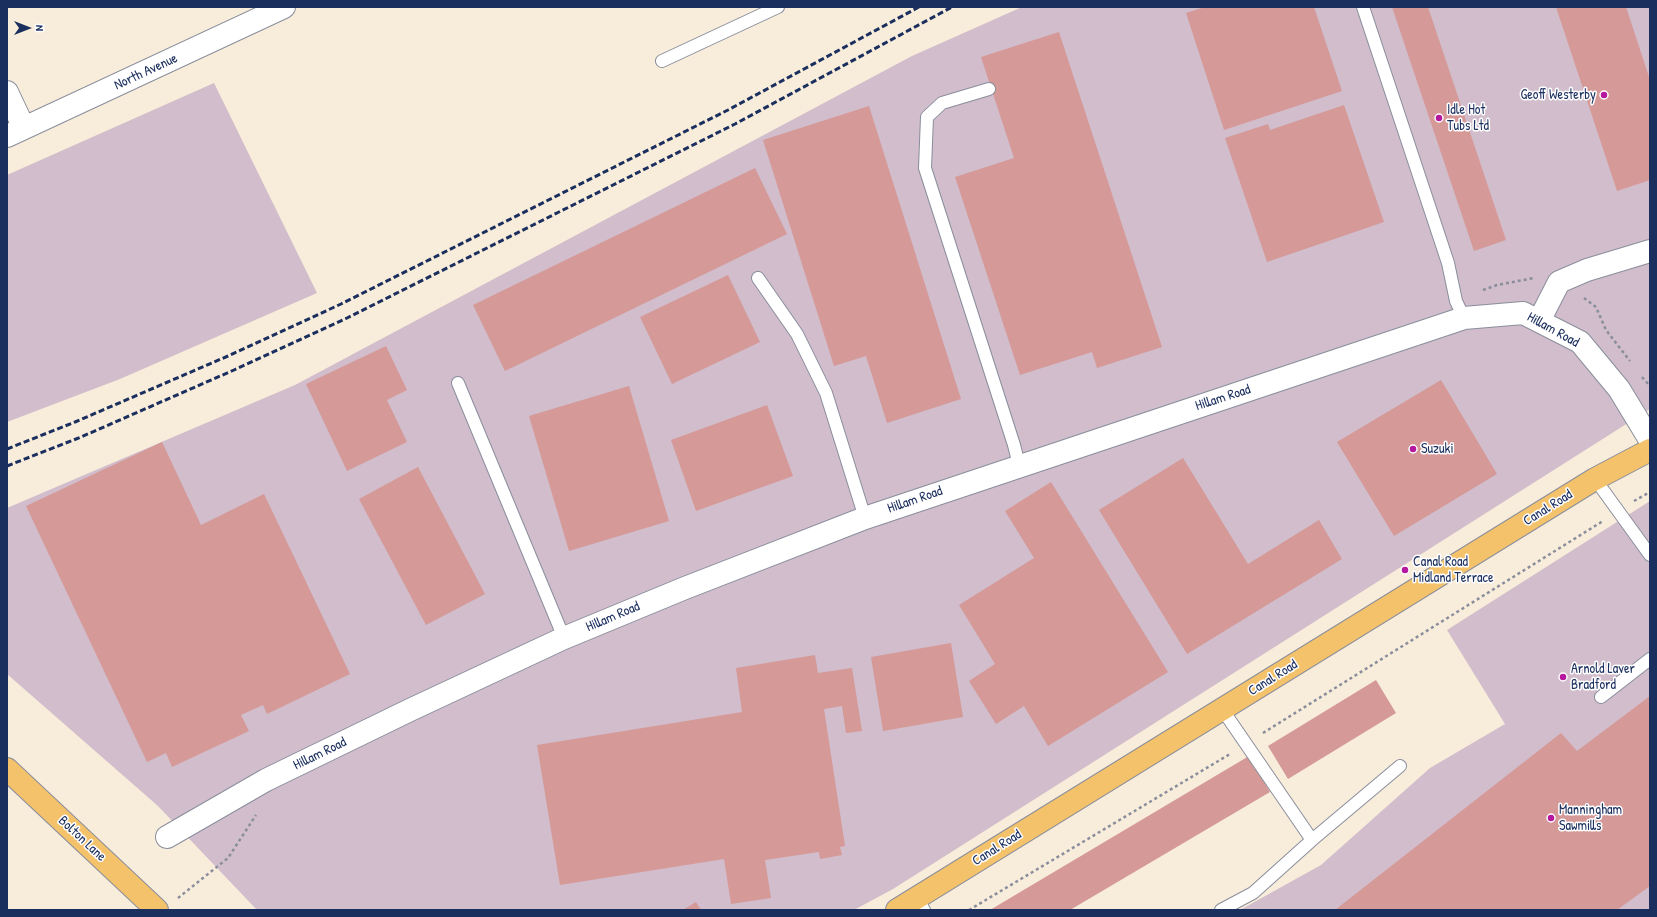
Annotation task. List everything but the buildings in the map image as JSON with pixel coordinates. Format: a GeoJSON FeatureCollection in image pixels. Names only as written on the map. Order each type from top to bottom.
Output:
{"type":"FeatureCollection","features":[{"type":"Feature","properties":{"kind":"main road","name":"Canal Road"},"geometry":{"type":"LineString","coordinates":[[897,910],[921,904],[1222,709],[1595,479],[1650,450]]}},
{"type":"Feature","properties":{"kind":"main road","name":"Bolton Lane"},"geometry":{"type":"LineString","coordinates":[[7,769],[157,910]]}},
{"type":"Feature","properties":{"kind":"street","name":"North Avenue"},"geometry":{"type":"LineString","coordinates":[[16,132],[284,7]]}},
{"type":"Feature","properties":{"kind":"street"},"geometry":{"type":"LineString","coordinates":[[7,92],[16,132]]}},
{"type":"Feature","properties":{"kind":"street"},"geometry":{"type":"LineString","coordinates":[[1539,321],[1559,282],[1587,270],[1650,251]]}},
{"type":"Feature","properties":{"kind":"street","name":"Hillam Road"},"geometry":{"type":"LineString","coordinates":[[167,837],[266,780],[564,638],[685,588],[865,518],[1019,465],[1464,318],[1523,313],[1580,342],[1619,389],[1650,440]]}},
{"type":"Feature","properties":{"kind":"lane"},"geometry":{"type":"LineString","coordinates":[[662,61],[778,7]]}},
{"type":"Feature","properties":{"kind":"lane"},"geometry":{"type":"LineString","coordinates":[[1363,7],[1448,263],[1456,301],[1464,318]]}},
{"type":"Feature","properties":{"kind":"lane"},"geometry":{"type":"LineString","coordinates":[[989,89],[942,103],[927,117],[925,168],[1014,445],[1019,465]]}},
{"type":"Feature","properties":{"kind":"lane"},"geometry":{"type":"LineString","coordinates":[[758,278],[797,334],[826,393],[865,518]]}},
{"type":"Feature","properties":{"kind":"lane"},"geometry":{"type":"LineString","coordinates":[[458,383],[564,638]]}},
{"type":"Feature","properties":{"kind":"lane"},"geometry":{"type":"LineString","coordinates":[[1595,479],[1650,556]]}},
{"type":"Feature","properties":{"kind":"lane"},"geometry":{"type":"LineString","coordinates":[[1601,697],[1650,659]]}},
{"type":"Feature","properties":{"kind":"lane"},"geometry":{"type":"LineString","coordinates":[[1222,709],[1312,840]]}},
{"type":"Feature","properties":{"kind":"lane"},"geometry":{"type":"LineString","coordinates":[[1221,910],[1253,893],[1312,840],[1400,766]]}},
{"type":"Feature","properties":{"kind":"path"},"geometry":{"type":"LineString","coordinates":[[969,910],[1246,744],[1650,492]]}},
{"type":"Feature","properties":{"kind":"shaded area"},"geometry":{"type":"Polygon","coordinates":[[[1022,7],[1650,7],[1650,409],[893,889],[854,910],[257,910],[158,806],[7,674],[7,508],[295,385],[912,56],[1022,7]]]}},
{"type":"Feature","properties":{"kind":"shaded area"},"geometry":{"type":"Polygon","coordinates":[[[214,83],[317,293],[120,379],[7,422],[7,175],[214,83]]]}},
{"type":"Feature","properties":{"kind":"shaded area","name":"Arnold Laver Bradford"},"geometry":{"type":"Polygon","coordinates":[[[1650,501],[1650,910],[1240,910],[1321,865],[1430,768],[1505,724],[1447,630],[1650,501]]]}},
{"type":"Feature","properties":{"kind":"railway"},"geometry":{"type":"LineString","coordinates":[[7,449],[75,422],[228,356],[341,304],[728,110],[919,7]]}},
{"type":"Feature","properties":{"kind":"railway"},"geometry":{"type":"LineString","coordinates":[[7,466],[81,437],[234,370],[347,318],[735,124],[952,7]]}},
{"type":"Feature","properties":{"kind":"place","name":"Geoff Westerby"},"geometry":{"type":"Point","coordinates":[1604,95]}},
{"type":"Feature","properties":{"kind":"place","name":"Idle Hot Tubs Ltd"},"geometry":{"type":"Point","coordinates":[1439,118]}},
{"type":"Feature","properties":{"kind":"place","name":"Suzuki"},"geometry":{"type":"Point","coordinates":[1413,449]}},
{"type":"Feature","properties":{"kind":"place","name":"Canal Road Midland Terrace"},"geometry":{"type":"Point","coordinates":[1405,570]}},
{"type":"Feature","properties":{"kind":"place","name":"Arnold Laver Bradford"},"geometry":{"type":"Point","coordinates":[1563,677]}},
{"type":"Feature","properties":{"kind":"place","name":"Manningham Sawmills"},"geometry":{"type":"Point","coordinates":[1551,818]}}]}
